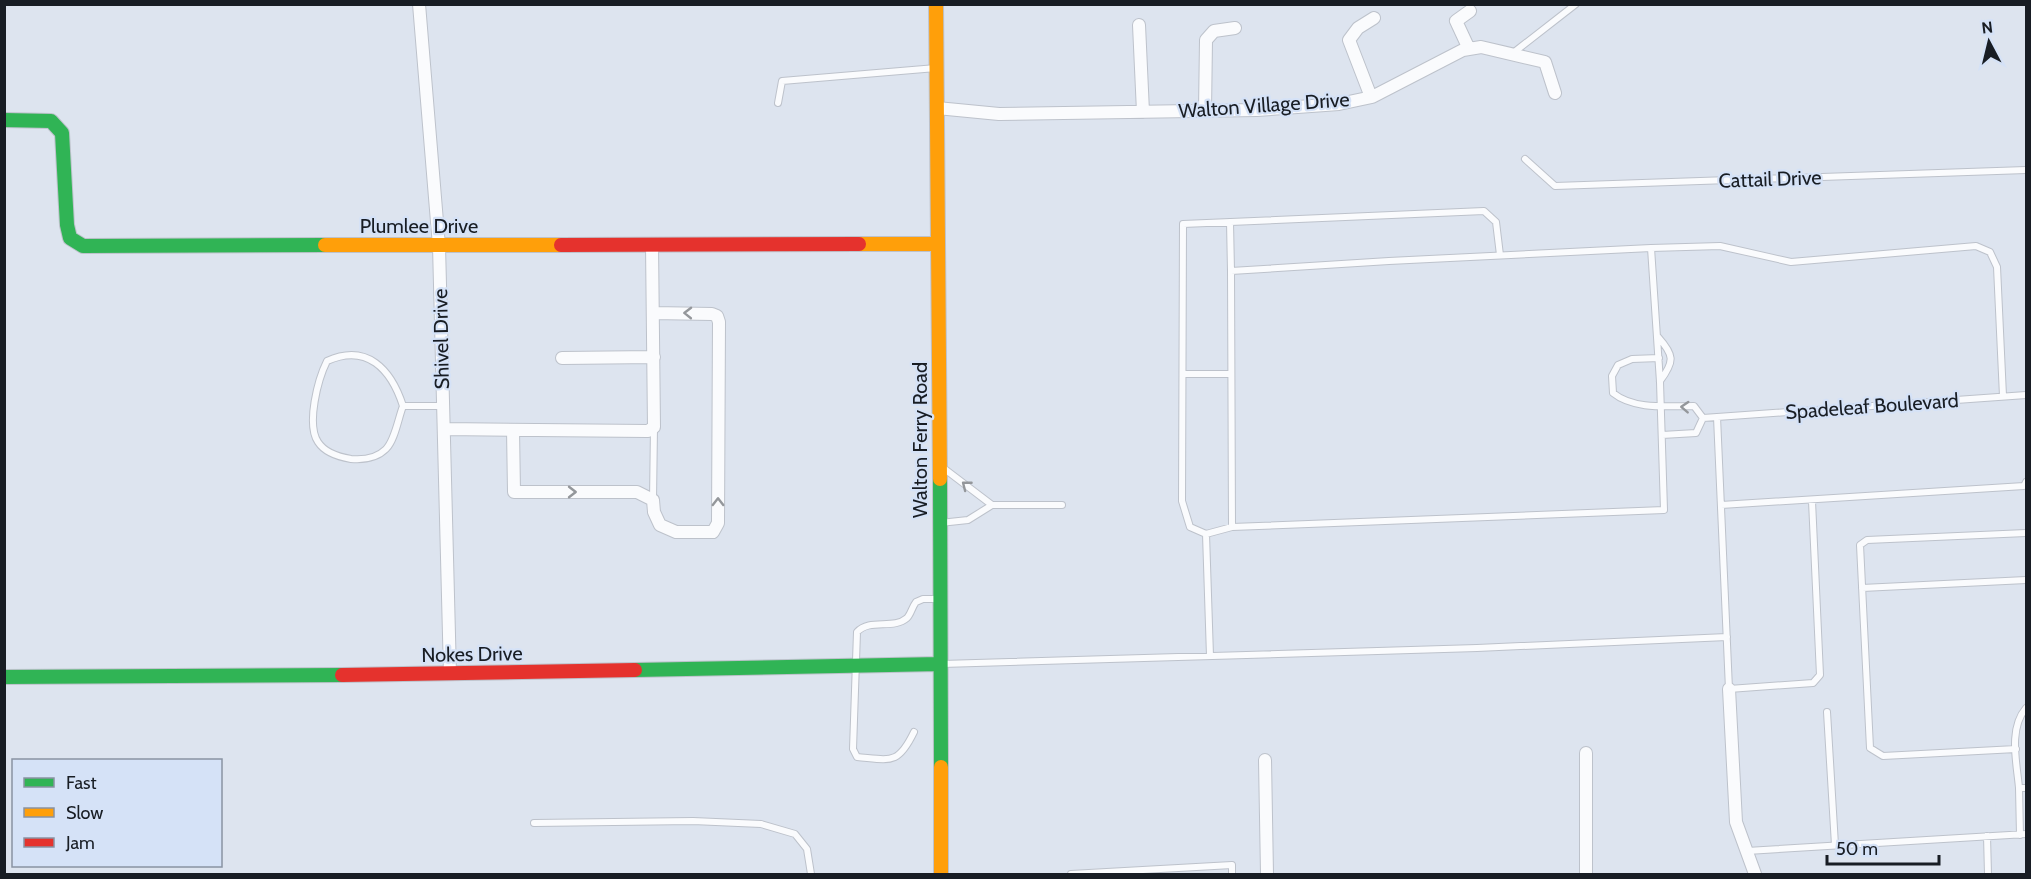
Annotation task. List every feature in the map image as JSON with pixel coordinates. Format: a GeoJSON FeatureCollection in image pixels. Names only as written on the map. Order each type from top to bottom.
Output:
{"type":"FeatureCollection","features":[{"type":"Feature","properties":{"kind":"street","name":"Shivel Drive"},"geometry":{"type":"LineString","coordinates":[[419,4],[439,246],[450,674]]}},
{"type":"Feature","properties":{"kind":"street","name":"Walton Ferry Road"},"geometry":{"type":"LineString","coordinates":[[936,4],[941,874]]}},
{"type":"Feature","properties":{"kind":"street"},"geometry":{"type":"LineString","coordinates":[[1469,49],[1456,21],[1470,11]]}},
{"type":"Feature","properties":{"kind":"street"},"geometry":{"type":"LineString","coordinates":[[1371,97],[1349,39],[1358,28],[1374,18]]}},
{"type":"Feature","properties":{"kind":"street"},"geometry":{"type":"LineString","coordinates":[[1139,25],[1143,112]]}},
{"type":"Feature","properties":{"kind":"street"},"geometry":{"type":"LineString","coordinates":[[1205,111],[1206,40],[1214,31],[1235,28]]}},
{"type":"Feature","properties":{"kind":"street","name":"Walton Village Drive"},"geometry":{"type":"LineString","coordinates":[[937,108],[999,114],[1257,110],[1340,104],[1371,97],[1463,50],[1481,47],[1545,62],[1555,93]]}},
{"type":"Feature","properties":{"kind":"street","name":"Plumlee Drive"},"geometry":{"type":"LineString","coordinates":[[4,120],[51,121],[62,134],[67,225],[70,238],[83,246],[938,244]]}},
{"type":"Feature","properties":{"kind":"street"},"geometry":{"type":"LineString","coordinates":[[444,429],[648,431],[654,427],[652,245]]}},
{"type":"Feature","properties":{"kind":"street"},"geometry":{"type":"LineString","coordinates":[[513,430],[514,492],[637,492],[653,500],[654,512],[660,525],[675,532],[713,532],[718,524],[719,322],[717,316],[712,314],[653,313]]}},
{"type":"Feature","properties":{"kind":"street"},"geometry":{"type":"LineString","coordinates":[[562,358],[654,357]]}},
{"type":"Feature","properties":{"kind":"street","name":"Nokes Drive"},"geometry":{"type":"LineString","coordinates":[[4,677],[450,674],[940,664]]}},
{"type":"Feature","properties":{"kind":"street"},"geometry":{"type":"LineString","coordinates":[[1729,689],[1736,822],[1755,874]]}},
{"type":"Feature","properties":{"kind":"street"},"geometry":{"type":"LineString","coordinates":[[1586,753],[1586,874]]}},
{"type":"Feature","properties":{"kind":"street"},"geometry":{"type":"LineString","coordinates":[[1265,760],[1267,874]]}},
{"type":"Feature","properties":{"kind":"lane"},"geometry":{"type":"LineString","coordinates":[[1512,53],[1576,4]]}},
{"type":"Feature","properties":{"kind":"lane"},"geometry":{"type":"LineString","coordinates":[[778,103],[782,81],[936,68]]}},
{"type":"Feature","properties":{"kind":"lane","name":"Cattail Drive"},"geometry":{"type":"LineString","coordinates":[[1525,159],[1555,186],[2026,170]]}},
{"type":"Feature","properties":{"kind":"lane"},"geometry":{"type":"LineString","coordinates":[[1500,255],[1496,222],[1484,211],[1183,224],[1182,501],[1190,527],[1206,534],[1232,527],[1664,510],[1659,358],[1651,248]]}},
{"type":"Feature","properties":{"kind":"lane"},"geometry":{"type":"LineString","coordinates":[[1230,222],[1232,527]]}},
{"type":"Feature","properties":{"kind":"lane"},"geometry":{"type":"LineString","coordinates":[[1231,271],[1500,255],[1720,246],[1791,262],[1976,246],[1990,252],[1997,267],[2003,396]]}},
{"type":"Feature","properties":{"kind":"lane"},"geometry":{"type":"LineString","coordinates":[[1657,336],[1670,350],[1671,358],[1671,366],[1660,382]]}},
{"type":"Feature","properties":{"kind":"lane"},"geometry":{"type":"LineString","coordinates":[[341,354],[353,354],[372,360],[387,372],[398,391],[402,406],[387,448],[376,456],[361,460],[343,458],[329,453],[317,442],[313,421],[319,376],[327,361],[341,354]]}},
{"type":"Feature","properties":{"kind":"lane"},"geometry":{"type":"LineString","coordinates":[[1659,358],[1632,359],[1618,364],[1612,376],[1613,393],[1622,400],[1661,406],[1694,406],[1703,418],[1696,433],[1662,435]]}},
{"type":"Feature","properties":{"kind":"lane"},"geometry":{"type":"LineString","coordinates":[[1183,374],[1230,374]]}},
{"type":"Feature","properties":{"kind":"lane","name":"Spadeleaf Boulevard"},"geometry":{"type":"LineString","coordinates":[[1703,418],[2026,395]]}},
{"type":"Feature","properties":{"kind":"lane"},"geometry":{"type":"LineString","coordinates":[[402,406],[443,406]]}},
{"type":"Feature","properties":{"kind":"lane"},"geometry":{"type":"LineString","coordinates":[[1717,417],[1729,689],[1812,683],[1820,675],[1812,501]]}},
{"type":"Feature","properties":{"kind":"lane"},"geometry":{"type":"LineString","coordinates":[[653,500],[654,427]]}},
{"type":"Feature","properties":{"kind":"lane"},"geometry":{"type":"LineString","coordinates":[[939,465],[992,505]]}},
{"type":"Feature","properties":{"kind":"lane"},"geometry":{"type":"LineString","coordinates":[[1721,505],[2024,486],[2026,482]]}},
{"type":"Feature","properties":{"kind":"lane"},"geometry":{"type":"LineString","coordinates":[[940,523],[968,520],[992,505],[1062,505]]}},
{"type":"Feature","properties":{"kind":"lane"},"geometry":{"type":"LineString","coordinates":[[2016,749],[1883,756],[1870,748],[1860,545],[1868,540],[2026,533]]}},
{"type":"Feature","properties":{"kind":"lane"},"geometry":{"type":"LineString","coordinates":[[1206,534],[1210,656]]}},
{"type":"Feature","properties":{"kind":"lane"},"geometry":{"type":"LineString","coordinates":[[1862,588],[2026,580]]}},
{"type":"Feature","properties":{"kind":"lane"},"geometry":{"type":"LineString","coordinates":[[914,732],[902,753],[896,758],[857,757],[853,749],[857,632],[868,625],[901,622],[909,616],[916,602],[923,598],[941,599]]}},
{"type":"Feature","properties":{"kind":"lane"},"geometry":{"type":"LineString","coordinates":[[940,664],[1477,648],[1727,637]]}},
{"type":"Feature","properties":{"kind":"lane"},"geometry":{"type":"LineString","coordinates":[[1747,851],[2023,834],[2023,788],[2015,740],[2021,714],[2026,708]]}},
{"type":"Feature","properties":{"kind":"lane"},"geometry":{"type":"LineString","coordinates":[[1827,712],[1835,845]]}},
{"type":"Feature","properties":{"kind":"lane"},"geometry":{"type":"LineString","coordinates":[[534,823],[693,821],[761,824],[795,834],[807,849],[811,874]]}},
{"type":"Feature","properties":{"kind":"lane"},"geometry":{"type":"LineString","coordinates":[[1987,836],[1988,874]]}},
{"type":"Feature","properties":{"kind":"lane"},"geometry":{"type":"LineString","coordinates":[[1071,874],[1232,865],[1232,874]]}},
{"type":"Feature","properties":{"kind":"traffic: fast"},"geometry":{"type":"LineString","coordinates":[[4,120],[51,121],[62,133],[67,225],[70,238],[83,246],[325,245]]}},
{"type":"Feature","properties":{"kind":"traffic: fast"},"geometry":{"type":"LineString","coordinates":[[940,479],[941,767]]}},
{"type":"Feature","properties":{"kind":"traffic: fast"},"geometry":{"type":"LineString","coordinates":[[635,670],[940,664]]}},
{"type":"Feature","properties":{"kind":"traffic: fast"},"geometry":{"type":"LineString","coordinates":[[4,677],[342,675]]}},
{"type":"Feature","properties":{"kind":"traffic: slow"},"geometry":{"type":"LineString","coordinates":[[936,4],[940,479]]}},
{"type":"Feature","properties":{"kind":"traffic: slow"},"geometry":{"type":"LineString","coordinates":[[859,244],[938,244]]}},
{"type":"Feature","properties":{"kind":"traffic: slow"},"geometry":{"type":"LineString","coordinates":[[325,245],[561,245]]}},
{"type":"Feature","properties":{"kind":"traffic: slow"},"geometry":{"type":"LineString","coordinates":[[941,767],[941,874]]}},
{"type":"Feature","properties":{"kind":"traffic: jam"},"geometry":{"type":"LineString","coordinates":[[561,245],[859,244]]}},
{"type":"Feature","properties":{"kind":"traffic: jam"},"geometry":{"type":"LineString","coordinates":[[342,675],[635,670]]}}]}
